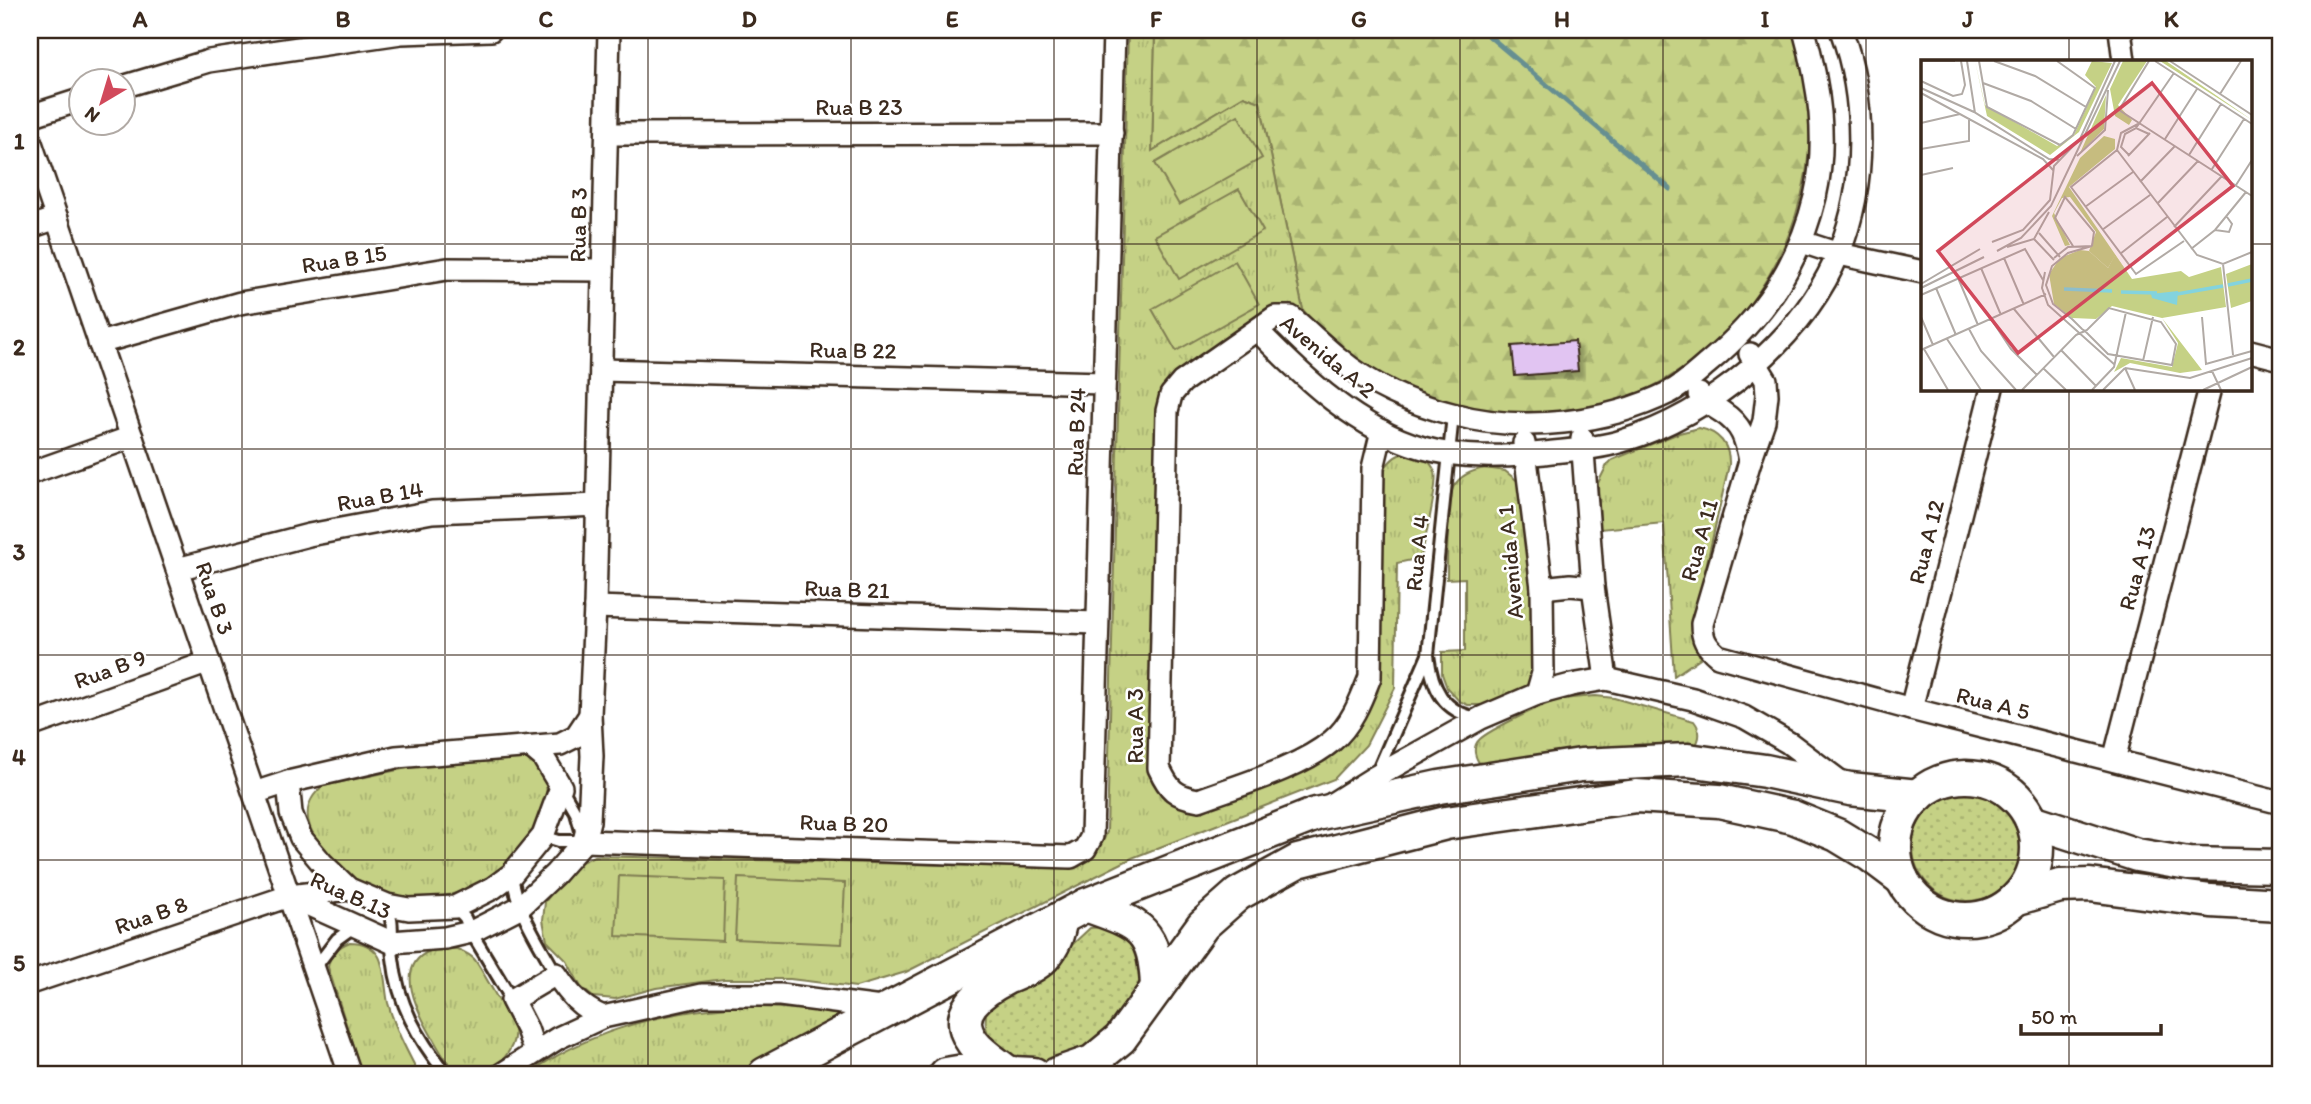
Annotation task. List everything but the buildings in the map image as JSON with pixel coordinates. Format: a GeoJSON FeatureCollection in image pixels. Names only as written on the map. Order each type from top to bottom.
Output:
{"type":"FeatureCollection","features":[{"type":"Feature","properties":{"kind":"street"},"geometry":{"type":"LineString","coordinates":[[136,83],[209,61],[401,33],[491,30]]}},
{"type":"Feature","properties":{"kind":"street","name":"Rua B 3"},"geometry":{"type":"LineString","coordinates":[[584,841],[589,821],[592,756],[590,715],[598,505],[609,30]]}},
{"type":"Feature","properties":{"kind":"street","name":"Rua B 24"},"geometry":{"type":"LineString","coordinates":[[1092,836],[1114,30]]}},
{"type":"Feature","properties":{"kind":"street","name":"Avenida A 2"},"geometry":{"type":"LineString","coordinates":[[1804,30],[1815,69],[1821,112],[1821,150],[1815,195],[1801,242],[1783,279],[1763,309],[1736,340],[1671,391],[1630,408],[1581,419],[1524,424],[1453,415],[1410,400],[1377,384],[1340,360],[1291,317],[1275,317],[1257,330],[1308,380],[1348,411],[1382,431],[1420,447],[1448,454],[1525,455],[1583,450],[1622,441],[1661,426],[1705,403],[1757,363],[1808,308],[1839,254],[1853,211],[1859,163],[1858,100],[1841,30]]}},
{"type":"Feature","properties":{"kind":"street"},"geometry":{"type":"LineString","coordinates":[[2120,30],[2124,60]]}},
{"type":"Feature","properties":{"kind":"street"},"geometry":{"type":"LineString","coordinates":[[30,116],[66,104]]}},
{"type":"Feature","properties":{"kind":"street","name":"Rua B 23"},"geometry":{"type":"LineString","coordinates":[[607,134],[1112,133]]}},
{"type":"Feature","properties":{"kind":"street","name":"Rua B 3"},"geometry":{"type":"LineString","coordinates":[[30,140],[350,1074]]}},
{"type":"Feature","properties":{"kind":"street"},"geometry":{"type":"LineString","coordinates":[[30,227],[57,218]]}},
{"type":"Feature","properties":{"kind":"street"},"geometry":{"type":"LineString","coordinates":[[1801,242],[1839,254],[1921,272]]}},
{"type":"Feature","properties":{"kind":"street","name":"Rua B 15"},"geometry":{"type":"LineString","coordinates":[[100,343],[240,303],[447,269],[603,270]]}},
{"type":"Feature","properties":{"kind":"street","name":"Rua A 3"},"geometry":{"type":"LineString","coordinates":[[1257,330],[1182,382],[1171,395],[1167,411],[1159,768],[1167,786],[1182,797],[1199,800],[1301,760],[1333,741],[1357,710],[1370,677],[1373,468],[1382,431]]}},
{"type":"Feature","properties":{"kind":"street","name":"Rua A 11"},"geometry":{"type":"LineString","coordinates":[[1702,635],[1702,624],[1764,421],[1767,395],[1766,380],[1757,363],[1736,340]]}},
{"type":"Feature","properties":{"kind":"street"},"geometry":{"type":"LineString","coordinates":[[2252,352],[2281,359]]}},
{"type":"Feature","properties":{"kind":"street","name":"Rua B 22"},"geometry":{"type":"LineString","coordinates":[[601,370],[1104,383]]}},
{"type":"Feature","properties":{"kind":"street"},"geometry":{"type":"LineString","coordinates":[[1689,379],[1705,403],[1732,419],[1741,428],[1750,461]]}},
{"type":"Feature","properties":{"kind":"street","name":"Rua A 12"},"geometry":{"type":"LineString","coordinates":[[1911,709],[1991,390]]}},
{"type":"Feature","properties":{"kind":"street","name":"Rua A 13"},"geometry":{"type":"LineString","coordinates":[[2113,760],[2209,390]]}},
{"type":"Feature","properties":{"kind":"street"},"geometry":{"type":"LineString","coordinates":[[1581,419],[1593,587],[1606,679]]}},
{"type":"Feature","properties":{"kind":"street","name":"Avenida A 1"},"geometry":{"type":"LineString","coordinates":[[1524,424],[1525,455],[1542,588],[1543,673],[1537,694]]}},
{"type":"Feature","properties":{"kind":"street"},"geometry":{"type":"LineString","coordinates":[[30,473],[132,437]]}},
{"type":"Feature","properties":{"kind":"street","name":"Rua B 14"},"geometry":{"type":"LineString","coordinates":[[177,569],[309,536],[432,512],[598,505]]}},
{"type":"Feature","properties":{"kind":"street"},"geometry":{"type":"LineString","coordinates":[[1542,588],[1570,585],[1593,587]]}},
{"type":"Feature","properties":{"kind":"street","name":"Rua B 21"},"geometry":{"type":"LineString","coordinates":[[595,607],[1097,622]]}},
{"type":"Feature","properties":{"kind":"street","name":"Rua A 5"},"geometry":{"type":"LineString","coordinates":[[1702,635],[1708,648],[1718,656],[1911,709],[2281,803]]}},
{"type":"Feature","properties":{"kind":"street","name":"Rua B 9"},"geometry":{"type":"LineString","coordinates":[[30,726],[209,662]]}},
{"type":"Feature","properties":{"kind":"street"},"geometry":{"type":"LineString","coordinates":[[1316,814],[1481,718],[1537,694],[1606,679],[1693,699],[1744,717],[1789,743],[1850,789]]}},
{"type":"Feature","properties":{"kind":"street"},"geometry":{"type":"LineString","coordinates":[[254,793],[288,782],[397,757],[560,744],[582,730],[590,715]]}},
{"type":"Feature","properties":{"kind":"street"},"geometry":{"type":"LineString","coordinates":[[531,747],[543,757],[561,787]]}},
{"type":"Feature","properties":{"kind":"street"},"geometry":{"type":"LineString","coordinates":[[765,1074],[1073,912],[1316,814],[1439,787],[1594,764],[1688,760],[1765,771],[1850,789],[1918,796]]}},
{"type":"Feature","properties":{"kind":"street"},"geometry":{"type":"LineString","coordinates":[[1958,778],[1981,779],[2002,787],[2020,802],[2032,821],[2037,841],[2037,862],[2030,881],[2018,898],[2000,912],[1978,919],[1955,919],[1934,912],[1915,898],[1902,879],[1896,858],[1896,835],[1904,814],[1918,796],[1937,783],[1958,778]]}},
{"type":"Feature","properties":{"kind":"street","name":"Rua B 13"},"geometry":{"type":"LineString","coordinates":[[288,782],[291,813],[301,838],[322,863],[349,889],[387,905],[409,909],[455,907],[494,888],[512,874],[543,836],[561,787]]}},
{"type":"Feature","properties":{"kind":"street"},"geometry":{"type":"LineString","coordinates":[[1057,1074],[1092,1062],[1120,1039],[1203,925],[1238,894],[1298,861],[1446,823],[1636,796],[1719,801],[1793,817],[1838,835],[1902,879]]}},
{"type":"Feature","properties":{"kind":"street"},"geometry":{"type":"LineString","coordinates":[[2032,821],[2137,855],[2188,864],[2281,866]]}},
{"type":"Feature","properties":{"kind":"street","name":"Rua B 20"},"geometry":{"type":"LineString","coordinates":[[584,841],[1071,857],[1085,849],[1092,836]]}},
{"type":"Feature","properties":{"kind":"street","name":"Rua B 13"},"geometry":{"type":"LineString","coordinates":[[289,896],[391,942],[445,939],[471,932],[520,907],[555,874],[584,841]]}},
{"type":"Feature","properties":{"kind":"street"},"geometry":{"type":"LineString","coordinates":[[2018,898],[2060,886],[2090,885],[2211,901],[2281,905]]}},
{"type":"Feature","properties":{"kind":"street","name":"Rua B 13"},"geometry":{"type":"LineString","coordinates":[[289,896],[349,889]]}},
{"type":"Feature","properties":{"kind":"street","name":"Rua B 8"},"geometry":{"type":"LineString","coordinates":[[30,983],[289,896]]}},
{"type":"Feature","properties":{"kind":"street"},"geometry":{"type":"LineString","coordinates":[[1073,912],[1129,920],[1146,936],[1156,957],[1157,988]]}},
{"type":"Feature","properties":{"kind":"street"},"geometry":{"type":"LineString","coordinates":[[1020,1073],[973,1044],[966,1027],[967,1009],[976,996],[989,987],[1042,960],[1073,912]]}},
{"type":"Feature","properties":{"kind":"street"},"geometry":{"type":"LineString","coordinates":[[535,1052],[512,1000],[556,974],[571,997],[584,1008],[603,1017]]}},
{"type":"Feature","properties":{"kind":"street"},"geometry":{"type":"LineString","coordinates":[[502,1074],[558,1038],[603,1017],[702,995],[780,995],[889,1009]]}},
{"type":"Feature","properties":{"kind":"street"},"geometry":{"type":"LineString","coordinates":[[1118,1074],[1120,1039]]}},
{"type":"Feature","properties":{"kind":"street"},"geometry":{"type":"LineString","coordinates":[[947,1074],[964,1071],[1020,1073]]}},
{"type":"Feature","properties":{"kind":"lane","name":"Rua A 4"},"geometry":{"type":"LineString","coordinates":[[1453,415],[1428,655],[1431,679],[1437,692],[1462,713],[1481,718]]}},
{"type":"Feature","properties":{"kind":"lane","name":"Rua A 4"},"geometry":{"type":"LineString","coordinates":[[1376,777],[1428,655]]}},
{"type":"Feature","properties":{"kind":"lane"},"geometry":{"type":"LineString","coordinates":[[543,836],[559,841],[584,841],[576,813],[561,787]]}},
{"type":"Feature","properties":{"kind":"lane"},"geometry":{"type":"LineString","coordinates":[[512,874],[513,889],[520,907],[556,974]]}},
{"type":"Feature","properties":{"kind":"lane"},"geometry":{"type":"LineString","coordinates":[[387,905],[392,920],[391,942],[404,1008],[441,1072]]}},
{"type":"Feature","properties":{"kind":"lane"},"geometry":{"type":"LineString","coordinates":[[455,907],[465,918],[512,1000]]}},
{"type":"Feature","properties":{"kind":"lane"},"geometry":{"type":"LineString","coordinates":[[314,969],[337,939],[356,926]]}},
{"type":"Feature","properties":{"kind":"green space"},"geometry":{"type":"Polygon","coordinates":[[[1128,30],[1155,30],[1152,151],[1244,96],[1260,102],[1303,310],[1287,309],[1177,377],[1150,773],[1159,789],[1172,801],[1187,808],[1205,810],[1336,753],[1346,741],[1377,677],[1384,469],[1395,457],[1406,453],[1422,458],[1431,465],[1435,472],[1435,488],[1421,558],[1397,563],[1395,688],[1366,745],[1334,779],[1132,858],[906,972],[856,987],[790,979],[724,979],[656,988],[615,999],[593,997],[581,987],[567,961],[547,941],[543,920],[545,902],[569,871],[594,856],[1066,868],[1092,856],[1101,845],[1107,832],[1128,30]]]}},
{"type":"Feature","properties":{"kind":"green space"},"geometry":{"type":"Polygon","coordinates":[[[1155,30],[1794,30],[1805,73],[1810,118],[1807,168],[1795,216],[1776,262],[1750,303],[1718,340],[1680,371],[1636,394],[1588,410],[1509,416],[1436,402],[1391,383],[1359,362],[1330,338],[1303,310],[1260,102],[1244,96],[1152,151],[1155,30]]]}},
{"type":"Feature","properties":{"kind":"green space"},"geometry":{"type":"Polygon","coordinates":[[[1238,115],[1262,158],[1179,205],[1155,163],[1238,115]]]}},
{"type":"Feature","properties":{"kind":"green space"},"geometry":{"type":"Polygon","coordinates":[[[1239,189],[1263,231],[1179,279],[1155,236],[1239,189]]]}},
{"type":"Feature","properties":{"kind":"green space"},"geometry":{"type":"Polygon","coordinates":[[[1235,261],[1259,304],[1176,351],[1152,309],[1235,261]]]}},
{"type":"Feature","properties":{"kind":"green space"},"geometry":{"type":"Polygon","coordinates":[[[1699,428],[1722,440],[1728,451],[1729,465],[1695,616],[1693,635],[1700,658],[1674,676],[1664,523],[1600,529],[1598,483],[1612,460],[1679,433],[1699,428]]]}},
{"type":"Feature","properties":{"kind":"green space"},"geometry":{"type":"Polygon","coordinates":[[[1486,468],[1505,471],[1520,483],[1538,659],[1529,684],[1524,689],[1493,705],[1468,705],[1459,701],[1447,688],[1442,674],[1442,652],[1465,651],[1465,578],[1447,579],[1449,516],[1452,492],[1460,478],[1486,468]]]}},
{"type":"Feature","properties":{"kind":"green space"},"geometry":{"type":"Polygon","coordinates":[[[1596,696],[1614,698],[1694,721],[1699,731],[1698,741],[1694,748],[1483,767],[1478,761],[1475,753],[1477,742],[1495,729],[1558,700],[1596,696]]]}},
{"type":"Feature","properties":{"kind":"green space"},"geometry":{"type":"Polygon","coordinates":[[[523,757],[537,765],[544,776],[545,802],[534,828],[501,871],[478,885],[454,894],[428,898],[378,890],[355,879],[335,863],[310,827],[309,805],[323,786],[421,765],[523,757]]]}},
{"type":"Feature","properties":{"kind":"green space"},"geometry":{"type":"Polygon","coordinates":[[[1967,793],[1988,797],[2005,809],[2017,826],[2021,847],[2017,868],[2005,885],[1988,897],[1967,901],[1946,897],[1929,885],[1917,868],[1913,847],[1917,826],[1929,809],[1946,797],[1967,793]]]}},
{"type":"Feature","properties":{"kind":"green space"},"geometry":{"type":"Polygon","coordinates":[[[619,876],[725,880],[723,941],[616,936],[619,876]]]}},
{"type":"Feature","properties":{"kind":"green space"},"geometry":{"type":"Polygon","coordinates":[[[738,878],[845,883],[842,944],[735,939],[738,878]]]}},
{"type":"Feature","properties":{"kind":"green space"},"geometry":{"type":"Polygon","coordinates":[[[1101,927],[1128,940],[1142,965],[1141,991],[1116,1034],[1111,1039],[1053,1061],[1032,1064],[1010,1057],[991,1039],[986,1028],[988,1005],[1058,958],[1090,928],[1101,927]]]}},
{"type":"Feature","properties":{"kind":"green space"},"geometry":{"type":"Polygon","coordinates":[[[350,942],[369,946],[380,959],[391,1013],[419,1074],[362,1074],[328,967],[335,952],[350,942]]]}},
{"type":"Feature","properties":{"kind":"green space"},"geometry":{"type":"Polygon","coordinates":[[[457,949],[475,960],[514,1030],[512,1044],[505,1057],[481,1074],[460,1073],[447,1061],[420,1014],[412,990],[413,967],[419,958],[433,950],[457,949]]]}},
{"type":"Feature","properties":{"kind":"green space"},"geometry":{"type":"Polygon","coordinates":[[[741,1006],[803,1009],[850,1016],[741,1074],[528,1074],[577,1046],[630,1025],[685,1013],[741,1006]]]}},
{"type":"Feature","properties":{"kind":"waterway"},"geometry":{"type":"LineString","coordinates":[[1482,30],[1670,189]]}}]}
